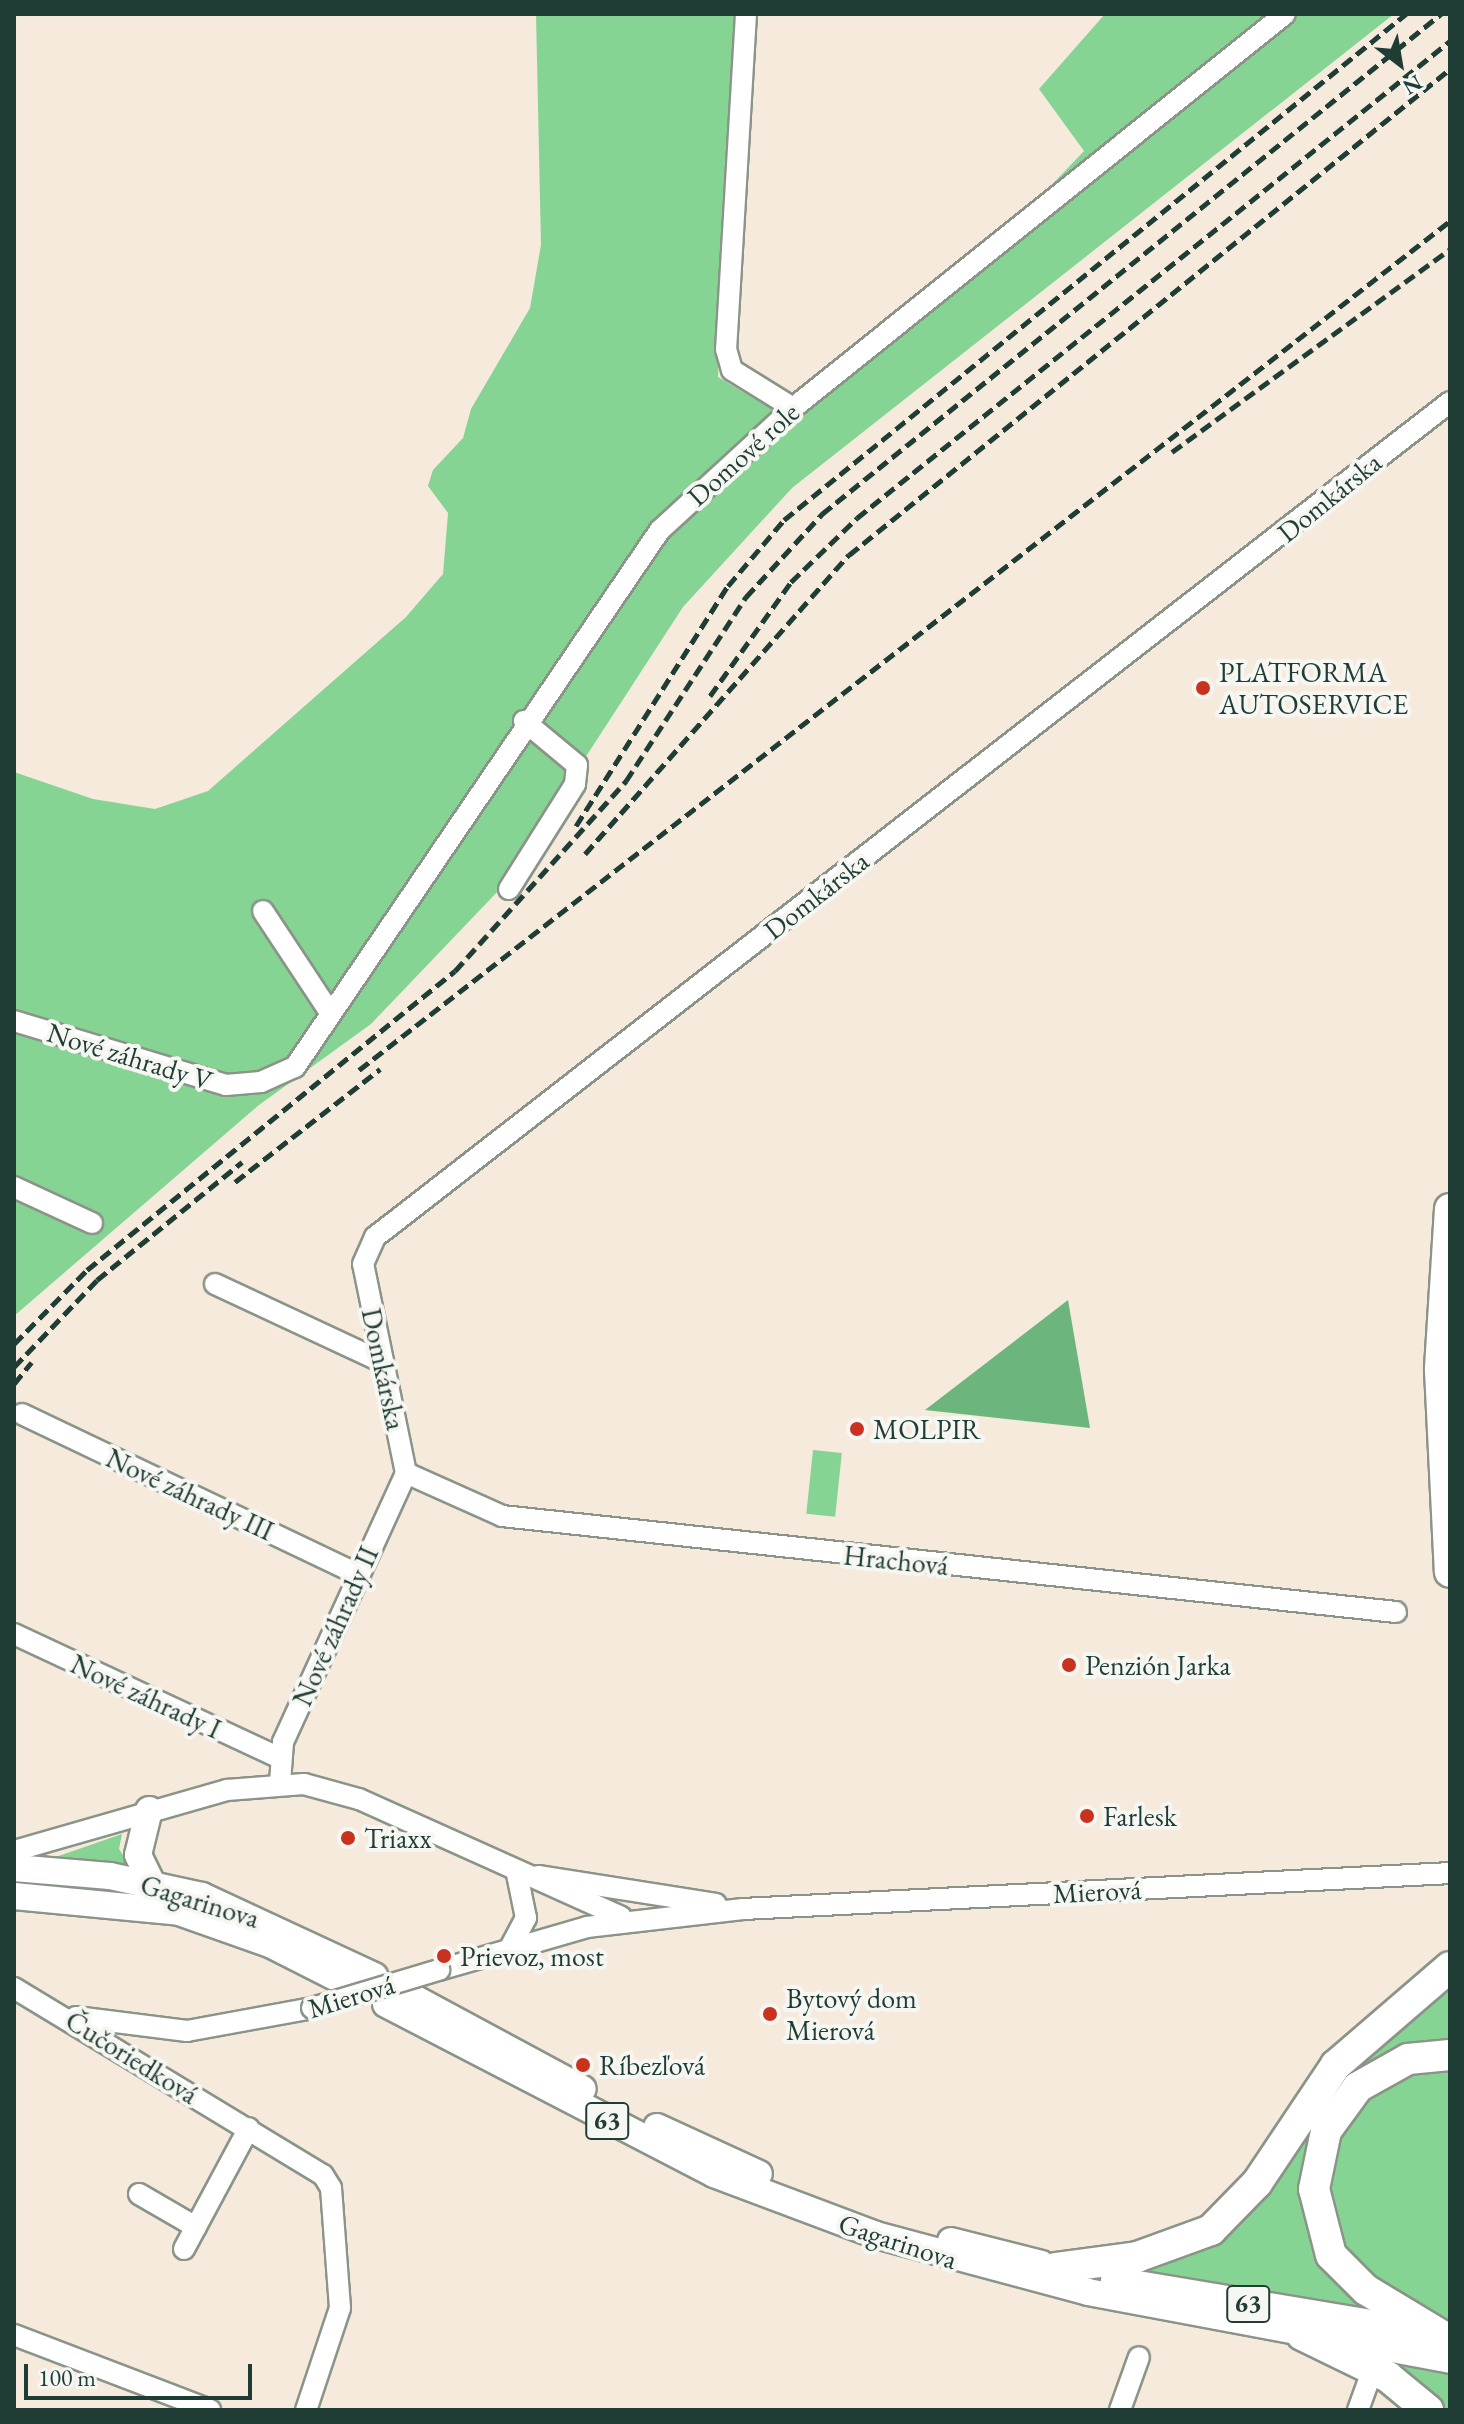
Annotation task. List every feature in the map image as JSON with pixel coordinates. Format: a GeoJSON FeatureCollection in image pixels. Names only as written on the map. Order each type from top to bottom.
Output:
{"type":"FeatureCollection","features":[{"type":"Feature","properties":{"kind":"highway"},"geometry":{"type":"LineString","coordinates":[[1450,1209],[1440,1370],[1450,1572]]}},
{"type":"Feature","properties":{"kind":"highway"},"geometry":{"type":"LineString","coordinates":[[1055,2268],[1137,2257],[1211,2230],[1257,2183],[1336,2065],[1450,1967]]}},
{"type":"Feature","properties":{"kind":"highway"},"geometry":{"type":"LineString","coordinates":[[1447,2344],[1348,2273],[1331,2255],[1315,2213],[1315,2166],[1339,2108],[1381,2070],[1408,2059],[1450,2055]]}},
{"type":"Feature","properties":{"kind":"highway"},"geometry":{"type":"LineString","coordinates":[[1302,2335],[1388,2377],[1428,2410]]}},
{"type":"Feature","properties":{"kind":"main road"},"geometry":{"type":"LineString","coordinates":[[149,1810],[138,1855],[152,1884]]}},
{"type":"Feature","properties":{"kind":"main road","name":"Gagarinova"},"geometry":{"type":"LineString","coordinates":[[14,1868],[152,1884],[254,1914],[361,1980],[179,1912],[14,1896]]}},
{"type":"Feature","properties":{"kind":"main road","name":"Gagarinova"},"geometry":{"type":"LineString","coordinates":[[398,2000],[751,2170],[836,2205],[1055,2268],[1447,2344],[1302,2335],[991,2271],[837,2222],[669,2152],[398,2000]]}},
{"type":"Feature","properties":{"kind":"street"},"geometry":{"type":"LineString","coordinates":[[746,14],[726,349],[740,378],[793,408]]}},
{"type":"Feature","properties":{"kind":"street","name":"Domové role"},"geometry":{"type":"LineString","coordinates":[[331,1014],[524,721],[660,530],[793,408],[1285,14]]}},
{"type":"Feature","properties":{"kind":"street","name":"Domkárska"},"geometry":{"type":"LineString","coordinates":[[406,1473],[363,1264],[375,1237],[1450,402]]}},
{"type":"Feature","properties":{"kind":"street"},"geometry":{"type":"LineString","coordinates":[[509,889],[575,784],[577,765],[524,721]]}},
{"type":"Feature","properties":{"kind":"street"},"geometry":{"type":"LineString","coordinates":[[263,911],[331,1014]]}},
{"type":"Feature","properties":{"kind":"street","name":"Nové záhrady V"},"geometry":{"type":"LineString","coordinates":[[14,1021],[239,1085],[295,1067],[331,1014]]}},
{"type":"Feature","properties":{"kind":"street"},"geometry":{"type":"LineString","coordinates":[[14,1187],[92,1223]]}},
{"type":"Feature","properties":{"kind":"street"},"geometry":{"type":"LineString","coordinates":[[215,1284],[382,1362]]}},
{"type":"Feature","properties":{"kind":"street","name":"Nové záhrady III"},"geometry":{"type":"LineString","coordinates":[[22,1414],[358,1574]]}},
{"type":"Feature","properties":{"kind":"street","name":"Nové záhrady II"},"geometry":{"type":"LineString","coordinates":[[280,1783],[278,1757],[406,1473]]}},
{"type":"Feature","properties":{"kind":"street","name":"Hrachová"},"geometry":{"type":"LineString","coordinates":[[406,1473],[502,1516],[1396,1612]]}},
{"type":"Feature","properties":{"kind":"street","name":"Nové záhrady I"},"geometry":{"type":"LineString","coordinates":[[14,1634],[278,1757]]}},
{"type":"Feature","properties":{"kind":"street","name":"Mierová"},"geometry":{"type":"LineString","coordinates":[[14,1851],[149,1810],[280,1783],[359,1799],[594,1911],[633,1920]]}},
{"type":"Feature","properties":{"kind":"street","name":"Mierová"},"geometry":{"type":"LineString","coordinates":[[65,2014],[187,2031],[312,2008],[511,1946],[633,1920],[743,1909],[1450,1873]]}},
{"type":"Feature","properties":{"kind":"street"},"geometry":{"type":"LineString","coordinates":[[511,1946],[526,1918],[517,1874]]}},
{"type":"Feature","properties":{"kind":"street","name":"Mierová"},"geometry":{"type":"LineString","coordinates":[[517,1874],[743,1909]]}},
{"type":"Feature","properties":{"kind":"street","name":"Čučoriedková"},"geometry":{"type":"LineString","coordinates":[[14,1988],[65,2014],[310,2164],[331,2188],[340,2308],[306,2410]]}},
{"type":"Feature","properties":{"kind":"street"},"geometry":{"type":"LineString","coordinates":[[184,2249],[249,2128]]}},
{"type":"Feature","properties":{"kind":"street"},"geometry":{"type":"LineString","coordinates":[[139,2194],[196,2227]]}},
{"type":"Feature","properties":{"kind":"street"},"geometry":{"type":"LineString","coordinates":[[14,2335],[210,2410]]}},
{"type":"Feature","properties":{"kind":"street"},"geometry":{"type":"LineString","coordinates":[[1120,2410],[1139,2357]]}},
{"type":"Feature","properties":{"kind":"street"},"geometry":{"type":"LineString","coordinates":[[1358,2410],[1370,2377]]}},
{"type":"Feature","properties":{"kind":"green space"},"geometry":{"type":"Polygon","coordinates":[[[536,14],[737,14],[718,377],[789,419],[1289,14],[1394,14],[792,488],[683,607],[500,889],[371,1024],[259,1105],[14,1316],[14,772],[93,799],[155,809],[208,791],[406,617],[443,574],[448,513],[428,486],[433,470],[463,438],[471,409],[530,308],[541,245],[536,14]]]}},
{"type":"Feature","properties":{"kind":"green space"},"geometry":{"type":"Polygon","coordinates":[[[1105,14],[1271,14],[1047,190],[1084,151],[1039,89],[1105,14]]]}},
{"type":"Feature","properties":{"kind":"green space"},"geometry":{"type":"Polygon","coordinates":[[[1068,1300],[1090,1428],[925,1410],[1068,1300]]]}},
{"type":"Feature","properties":{"kind":"green space"},"geometry":{"type":"Polygon","coordinates":[[[813,1450],[842,1453],[835,1517],[806,1514],[813,1450]]]}},
{"type":"Feature","properties":{"kind":"green space"},"geometry":{"type":"Polygon","coordinates":[[[122,1834],[119,1849],[131,1867],[47,1860],[122,1834]]]}},
{"type":"Feature","properties":{"kind":"green space"},"geometry":{"type":"Polygon","coordinates":[[[1450,1985],[1450,2324],[1138,2272],[1188,2257],[1233,2230],[1373,2041],[1416,2017],[1450,1985]]]}},
{"type":"Feature","properties":{"kind":"green space"},"geometry":{"type":"Polygon","coordinates":[[[1386,2359],[1450,2370],[1450,2410],[1442,2410],[1386,2359]]]}},
{"type":"Feature","properties":{"kind":"railway"},"geometry":{"type":"LineString","coordinates":[[576,826],[728,586],[784,520],[1406,14]]}},
{"type":"Feature","properties":{"kind":"railway"},"geometry":{"type":"LineString","coordinates":[[14,1344],[87,1270],[455,971],[626,781],[746,597],[822,514],[1441,14]]}},
{"type":"Feature","properties":{"kind":"railway"},"geometry":{"type":"LineString","coordinates":[[710,696],[791,582],[857,518],[1450,41]]}},
{"type":"Feature","properties":{"kind":"railway"},"geometry":{"type":"LineString","coordinates":[[585,854],[849,555],[1450,69]]}},
{"type":"Feature","properties":{"kind":"railway"},"geometry":{"type":"LineString","coordinates":[[359,1070],[1450,221]]}},
{"type":"Feature","properties":{"kind":"railway"},"geometry":{"type":"LineString","coordinates":[[1172,452],[1450,249]]}},
{"type":"Feature","properties":{"kind":"railway"},"geometry":{"type":"LineString","coordinates":[[235,1182],[380,1069]]}},
{"type":"Feature","properties":{"kind":"railway"},"geometry":{"type":"LineString","coordinates":[[14,1367],[97,1280],[242,1162]]}},
{"type":"Feature","properties":{"kind":"railway"},"geometry":{"type":"LineString","coordinates":[[14,1384],[32,1362]]}},
{"type":"Feature","properties":{"kind":"place","name":"PLATFORMA AUTOSERVICE"},"geometry":{"type":"Point","coordinates":[1203,688]}},
{"type":"Feature","properties":{"kind":"place","name":"MOLPIR"},"geometry":{"type":"Point","coordinates":[857,1429]}},
{"type":"Feature","properties":{"kind":"place","name":"Penzión Jarka"},"geometry":{"type":"Point","coordinates":[1069,1665]}},
{"type":"Feature","properties":{"kind":"place","name":"Farlesk"},"geometry":{"type":"Point","coordinates":[1087,1816]}},
{"type":"Feature","properties":{"kind":"place","name":"Triaxx"},"geometry":{"type":"Point","coordinates":[348,1838]}},
{"type":"Feature","properties":{"kind":"place","name":"Prievoz, most"},"geometry":{"type":"Point","coordinates":[444,1956]}},
{"type":"Feature","properties":{"kind":"place","name":"Bytový dom Mierová"},"geometry":{"type":"Point","coordinates":[770,2014]}},
{"type":"Feature","properties":{"kind":"place","name":"Ríbezľová"},"geometry":{"type":"Point","coordinates":[583,2065]}}]}
